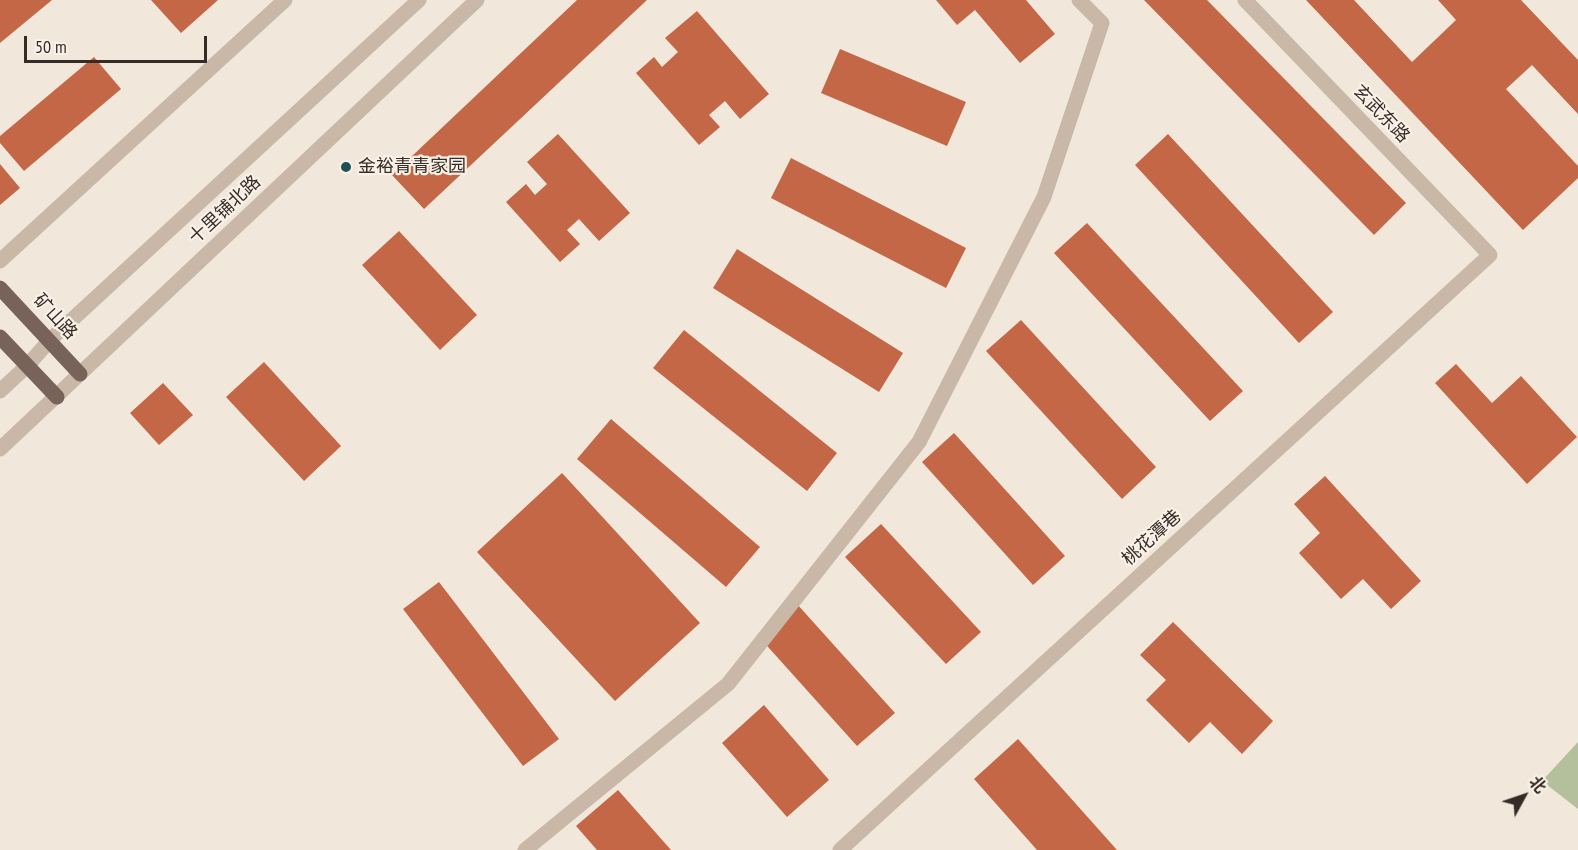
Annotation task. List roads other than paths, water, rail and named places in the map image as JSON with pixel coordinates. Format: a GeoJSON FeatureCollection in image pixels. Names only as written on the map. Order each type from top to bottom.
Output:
{"type":"FeatureCollection","features":[{"type":"Feature","properties":{"kind":"main road","name":"矿山路"},"geometry":{"type":"LineString","coordinates":[[0,288],[80,374]]}},
{"type":"Feature","properties":{"kind":"main road"},"geometry":{"type":"LineString","coordinates":[[0,337],[57,397]]}},
{"type":"Feature","properties":{"kind":"street"},"geometry":{"type":"LineString","coordinates":[[0,261],[285,0]]}},
{"type":"Feature","properties":{"kind":"street","name":"十里铺北路"},"geometry":{"type":"LineString","coordinates":[[0,391],[50,340],[419,0]]}},
{"type":"Feature","properties":{"kind":"street","name":"十里铺北路"},"geometry":{"type":"LineString","coordinates":[[0,449],[477,0]]}},
{"type":"Feature","properties":{"kind":"street"},"geometry":{"type":"LineString","coordinates":[[525,850],[728,684],[918,442],[1044,197],[1102,23],[1079,0]]}},
{"type":"Feature","properties":{"kind":"street","name":"玄武东路"},"geometry":{"type":"LineString","coordinates":[[1245,0],[1490,255]]}},
{"type":"Feature","properties":{"kind":"street","name":"桃花潭巷"},"geometry":{"type":"LineString","coordinates":[[840,850],[1490,255]]}},
{"type":"Feature","properties":{"kind":"place","name":"金裕青青家园"},"geometry":{"type":"Point","coordinates":[346,167]}}]}
